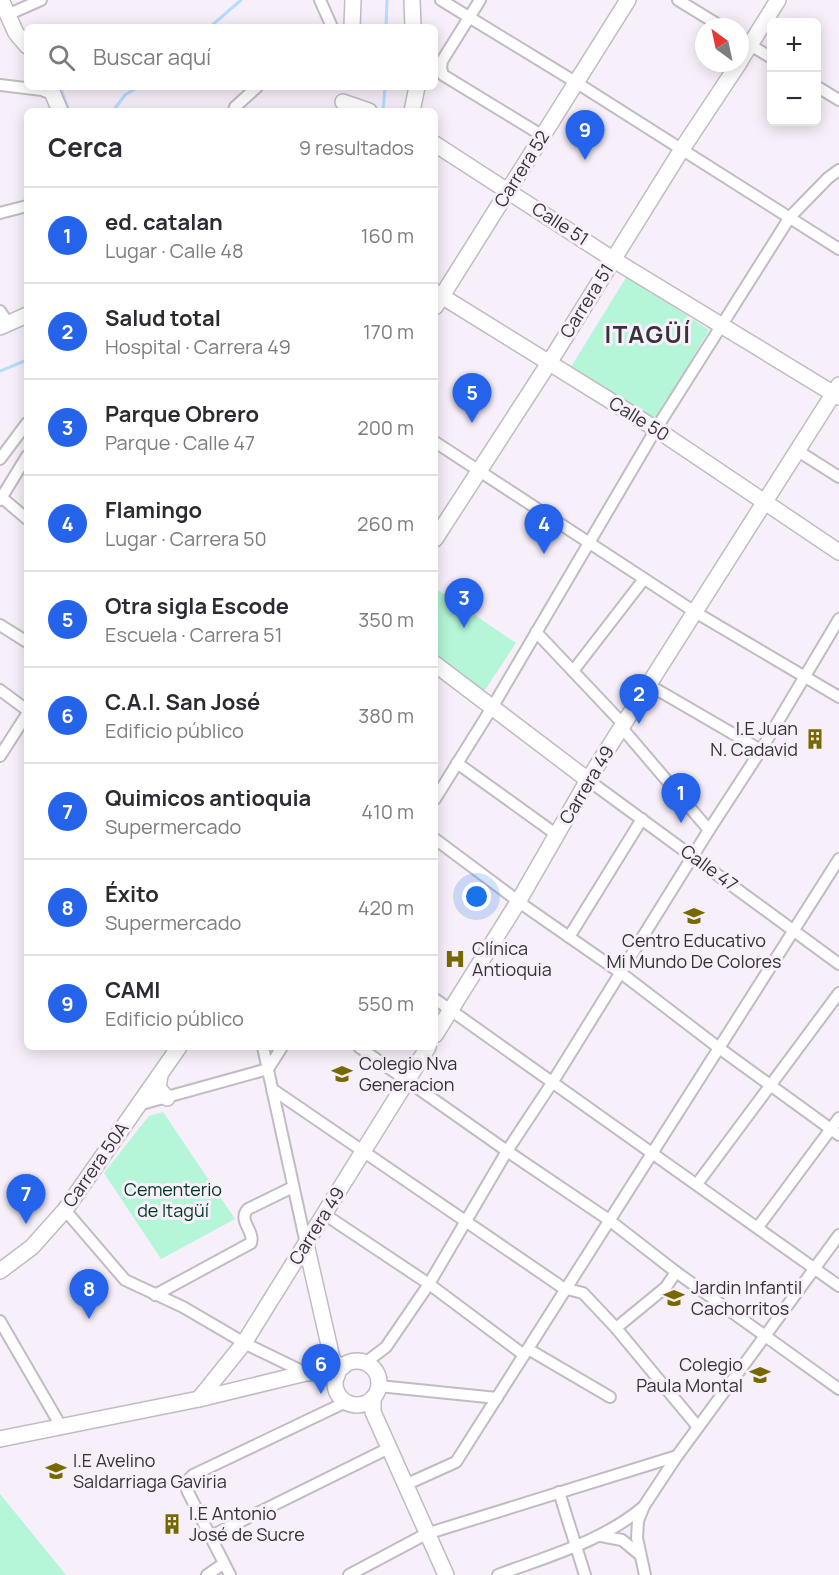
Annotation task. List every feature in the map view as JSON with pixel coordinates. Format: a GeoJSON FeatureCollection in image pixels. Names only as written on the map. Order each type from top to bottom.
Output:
{"type":"FeatureCollection","features":[{"type":"Feature","properties":{"kind":"main road"},"geometry":{"type":"LineString","coordinates":[[1,0],[16,33],[24,42]]}},
{"type":"Feature","properties":{"kind":"main road"},"geometry":{"type":"LineString","coordinates":[[352,24],[353,0]]}},
{"type":"Feature","properties":{"kind":"main road"},"geometry":{"type":"LineString","coordinates":[[412,0],[413,24]]}},
{"type":"Feature","properties":{"kind":"main road","name":"Carrera 52"},"geometry":{"type":"LineString","coordinates":[[438,297],[628,0]]}},
{"type":"Feature","properties":{"kind":"main road","name":"Carrera 51"},"geometry":{"type":"LineString","coordinates":[[749,37],[778,0]]}},
{"type":"Feature","properties":{"kind":"main road","name":"Carrera 51"},"geometry":{"type":"LineString","coordinates":[[438,534],[549,363],[682,149],[733,72]]}},
{"type":"Feature","properties":{"kind":"main road"},"geometry":{"type":"LineString","coordinates":[[413,108],[416,90]]}},
{"type":"Feature","properties":{"kind":"main road"},"geometry":{"type":"LineString","coordinates":[[51,91],[59,108]]}},
{"type":"Feature","properties":{"kind":"main road","name":"Calle 51"},"geometry":{"type":"LineString","coordinates":[[438,146],[721,326],[837,392]]}},
{"type":"Feature","properties":{"kind":"main road","name":"Calle 50"},"geometry":{"type":"LineString","coordinates":[[438,300],[549,363],[656,429],[839,552]]}},
{"type":"Feature","properties":{"kind":"main road"},"geometry":{"type":"LineString","coordinates":[[3,320],[24,316]]}},
{"type":"Feature","properties":{"kind":"main road","name":"Carrera 49"},"geometry":{"type":"LineString","coordinates":[[438,1030],[518,902],[588,780],[837,392]]}},
{"type":"Feature","properties":{"kind":"main road","name":"Calle 47"},"geometry":{"type":"LineString","coordinates":[[438,670],[493,706],[588,780]]}},
{"type":"Feature","properties":{"kind":"main road","name":"Carrera 50A"},"geometry":{"type":"LineString","coordinates":[[0,1271],[32,1247],[65,1210],[177,1050]]}},
{"type":"Feature","properties":{"kind":"main road","name":"Carrera 49"},"geometry":{"type":"LineString","coordinates":[[199,1400],[244,1343],[426,1050]]}},
{"type":"Feature","properties":{"kind":"main road"},"geometry":{"type":"LineString","coordinates":[[160,1075],[158,1088],[167,1098]]}},
{"type":"Feature","properties":{"kind":"main road"},"geometry":{"type":"LineString","coordinates":[[306,1244],[332,1358],[340,1371],[337,1392],[346,1402],[372,1400]]}},
{"type":"Feature","properties":{"kind":"main road"},"geometry":{"type":"LineString","coordinates":[[0,1439],[199,1400],[306,1373],[340,1371],[358,1361],[365,1363],[376,1372],[372,1400],[389,1448],[446,1575]]}},
{"type":"Feature","properties":{"kind":"street"},"geometry":{"type":"LineString","coordinates":[[7,15],[41,0]]}},
{"type":"Feature","properties":{"kind":"street"},"geometry":{"type":"LineString","coordinates":[[320,0],[331,24]]}},
{"type":"Feature","properties":{"kind":"street"},"geometry":{"type":"LineString","coordinates":[[441,0],[577,82],[839,249]]}},
{"type":"Feature","properties":{"kind":"street"},"geometry":{"type":"LineString","coordinates":[[480,0],[442,61],[443,75],[543,136]]}},
{"type":"Feature","properties":{"kind":"street"},"geometry":{"type":"LineString","coordinates":[[678,0],[707,18]]}},
{"type":"Feature","properties":{"kind":"street"},"geometry":{"type":"LineString","coordinates":[[749,44],[767,56]]}},
{"type":"Feature","properties":{"kind":"street"},"geometry":{"type":"LineString","coordinates":[[0,85],[24,88]]}},
{"type":"Feature","properties":{"kind":"street"},"geometry":{"type":"LineString","coordinates":[[821,89],[839,100]]}},
{"type":"Feature","properties":{"kind":"street"},"geometry":{"type":"LineString","coordinates":[[234,108],[254,90]]}},
{"type":"Feature","properties":{"kind":"street"},"geometry":{"type":"LineString","coordinates":[[438,794],[493,706],[656,429],[790,217],[828,178],[839,170]]}},
{"type":"Feature","properties":{"kind":"street"},"geometry":{"type":"LineString","coordinates":[[0,213],[24,207]]}},
{"type":"Feature","properties":{"kind":"street"},"geometry":{"type":"LineString","coordinates":[[0,459],[24,427]]}},
{"type":"Feature","properties":{"kind":"street"},"geometry":{"type":"LineString","coordinates":[[438,444],[695,612],[839,697]]}},
{"type":"Feature","properties":{"kind":"street"},"geometry":{"type":"LineString","coordinates":[[798,452],[839,477]]}},
{"type":"Feature","properties":{"kind":"street"},"geometry":{"type":"LineString","coordinates":[[24,461],[1,497],[24,516]]}},
{"type":"Feature","properties":{"kind":"street"},"geometry":{"type":"LineString","coordinates":[[573,671],[644,579]]}},
{"type":"Feature","properties":{"kind":"street"},"geometry":{"type":"LineString","coordinates":[[365,1363],[386,1347],[429,1284],[507,1151],[761,750],[839,619]]}},
{"type":"Feature","properties":{"kind":"street"},"geometry":{"type":"LineString","coordinates":[[0,625],[24,640]]}},
{"type":"Feature","properties":{"kind":"street"},"geometry":{"type":"LineString","coordinates":[[536,632],[623,726],[709,830]]}},
{"type":"Feature","properties":{"kind":"street"},"geometry":{"type":"LineString","coordinates":[[649,685],[761,750]]}},
{"type":"Feature","properties":{"kind":"street"},"geometry":{"type":"LineString","coordinates":[[0,690],[24,710]]}},
{"type":"Feature","properties":{"kind":"street"},"geometry":{"type":"LineString","coordinates":[[0,756],[24,717]]}},
{"type":"Feature","properties":{"kind":"street"},"geometry":{"type":"LineString","coordinates":[[457,763],[557,836]]}},
{"type":"Feature","properties":{"kind":"street","name":"Calle 47"},"geometry":{"type":"LineString","coordinates":[[588,780],[839,964]]}},
{"type":"Feature","properties":{"kind":"street"},"geometry":{"type":"LineString","coordinates":[[569,937],[642,819]]}},
{"type":"Feature","properties":{"kind":"street"},"geometry":{"type":"LineString","coordinates":[[438,841],[518,902],[621,973],[718,1048],[835,1132]]}},
{"type":"Feature","properties":{"kind":"street"},"geometry":{"type":"LineString","coordinates":[[405,1485],[456,1462],[839,859]]}},
{"type":"Feature","properties":{"kind":"street"},"geometry":{"type":"LineString","coordinates":[[697,1184],[839,993]]}},
{"type":"Feature","properties":{"kind":"street"},"geometry":{"type":"LineString","coordinates":[[438,1001],[839,1286]]}},
{"type":"Feature","properties":{"kind":"street"},"geometry":{"type":"LineString","coordinates":[[264,1050],[306,1244]]}},
{"type":"Feature","properties":{"kind":"street"},"geometry":{"type":"LineString","coordinates":[[138,1105],[268,1069],[280,1050]]}},
{"type":"Feature","properties":{"kind":"street"},"geometry":{"type":"LineString","coordinates":[[363,1050],[609,1220],[676,1272],[839,1389]]}},
{"type":"Feature","properties":{"kind":"street"},"geometry":{"type":"LineString","coordinates":[[272,1089],[556,1283],[583,1293],[698,1427]]}},
{"type":"Feature","properties":{"kind":"street"},"geometry":{"type":"LineString","coordinates":[[758,1227],[835,1132],[839,1118]]}},
{"type":"Feature","properties":{"kind":"street"},"geometry":{"type":"LineString","coordinates":[[155,1295],[251,1244],[252,1236],[243,1217],[244,1213],[293,1187]]}},
{"type":"Feature","properties":{"kind":"street"},"geometry":{"type":"LineString","coordinates":[[65,1210],[117,1274],[135,1287],[183,1307],[244,1343],[306,1373]]}},
{"type":"Feature","properties":{"kind":"street"},"geometry":{"type":"LineString","coordinates":[[324,1214],[526,1352],[610,1397]]}},
{"type":"Feature","properties":{"kind":"street"},"geometry":{"type":"LineString","coordinates":[[643,1574],[637,1529],[645,1506],[677,1456],[839,1235]]}},
{"type":"Feature","properties":{"kind":"street"},"geometry":{"type":"LineString","coordinates":[[615,1328],[666,1287],[676,1272]]}},
{"type":"Feature","properties":{"kind":"street"},"geometry":{"type":"LineString","coordinates":[[0,1321],[62,1428]]}},
{"type":"Feature","properties":{"kind":"street"},"geometry":{"type":"LineString","coordinates":[[372,1400],[496,1398]]}},
{"type":"Feature","properties":{"kind":"street"},"geometry":{"type":"LineString","coordinates":[[230,1575],[187,1490],[187,1480],[193,1475],[346,1402]]}},
{"type":"Feature","properties":{"kind":"street"},"geometry":{"type":"LineString","coordinates":[[209,1537],[389,1448]]}},
{"type":"Feature","properties":{"kind":"street"},"geometry":{"type":"LineString","coordinates":[[349,1575],[426,1534],[677,1456]]}},
{"type":"Feature","properties":{"kind":"street"},"geometry":{"type":"LineString","coordinates":[[559,1492],[585,1575]]}},
{"type":"Feature","properties":{"kind":"street"},"geometry":{"type":"LineString","coordinates":[[498,1575],[601,1536],[645,1506]]}},
{"type":"Feature","properties":{"kind":"street"},"geometry":{"type":"LineString","coordinates":[[601,1536],[622,1540],[639,1554]]}},
{"type":"Feature","properties":{"kind":"street"},"geometry":{"type":"LineString","coordinates":[[207,1575],[223,1564]]}},
{"type":"Feature","properties":{"kind":"green space"},"geometry":{"type":"Polygon","coordinates":[[[627,276],[709,330],[656,419],[571,367],[627,276]]]}},
{"type":"Feature","properties":{"kind":"green space"},"geometry":{"type":"Polygon","coordinates":[[[438,590],[516,643],[483,693],[438,661],[438,590]]]}},
{"type":"Feature","properties":{"kind":"green space","name":"Cementerio de Itagüí"},"geometry":{"type":"Polygon","coordinates":[[[163,1112],[235,1219],[161,1259],[104,1173],[149,1116],[163,1112]]]}},
{"type":"Feature","properties":{"kind":"green space"},"geometry":{"type":"Polygon","coordinates":[[[0,1494],[66,1575],[0,1575],[0,1494]]]}},
{"type":"Feature","properties":{"kind":"waterway"},"geometry":{"type":"LineString","coordinates":[[213,24],[241,0]]}},
{"type":"Feature","properties":{"kind":"waterway"},"geometry":{"type":"LineString","coordinates":[[386,24],[387,0]]}},
{"type":"Feature","properties":{"kind":"waterway"},"geometry":{"type":"LineString","coordinates":[[61,90],[68,108]]}},
{"type":"Feature","properties":{"kind":"waterway"},"geometry":{"type":"LineString","coordinates":[[115,108],[125,95],[133,90]]}},
{"type":"Feature","properties":{"kind":"waterway"},"geometry":{"type":"LineString","coordinates":[[383,108],[385,90]]}},
{"type":"Feature","properties":{"kind":"waterway"},"geometry":{"type":"LineString","coordinates":[[0,371],[24,361]]}},
{"type":"Feature","properties":{"kind":"place","name":"CAMI"},"geometry":{"type":"Point","coordinates":[585,160]}},
{"type":"Feature","properties":{"kind":"place","name":"Otra sigla Escode"},"geometry":{"type":"Point","coordinates":[472,423]}},
{"type":"Feature","properties":{"kind":"place","name":"Flamingo"},"geometry":{"type":"Point","coordinates":[544,554]}},
{"type":"Feature","properties":{"kind":"place","name":"Parque Obrero"},"geometry":{"type":"Point","coordinates":[464,628]}},
{"type":"Feature","properties":{"kind":"place","name":"Salud total"},"geometry":{"type":"Point","coordinates":[639,724]}},
{"type":"Feature","properties":{"kind":"place","name":"I.E Juan N. Cadavid"},"geometry":{"type":"Point","coordinates":[815,739]}},
{"type":"Feature","properties":{"kind":"place","name":"ed. catalan"},"geometry":{"type":"Point","coordinates":[681,823]}},
{"type":"Feature","properties":{"kind":"place","name":"Centro Educativo Mi Mundo De Colores"},"geometry":{"type":"Point","coordinates":[694,916]}},
{"type":"Feature","properties":{"kind":"place","name":"Clínica Antioquia"},"geometry":{"type":"Point","coordinates":[455,959]}},
{"type":"Feature","properties":{"kind":"place","name":"Colegio Nva Generacion"},"geometry":{"type":"Point","coordinates":[342,1074]}},
{"type":"Feature","properties":{"kind":"place","name":"Quimicos antioquia"},"geometry":{"type":"Point","coordinates":[26,1224]}},
{"type":"Feature","properties":{"kind":"place","name":"Jardin Infantil Cachorritos"},"geometry":{"type":"Point","coordinates":[674,1298]}},
{"type":"Feature","properties":{"kind":"place","name":"Éxito"},"geometry":{"type":"Point","coordinates":[89,1319]}},
{"type":"Feature","properties":{"kind":"place","name":"Colegio Paula Montal"},"geometry":{"type":"Point","coordinates":[760,1375]}},
{"type":"Feature","properties":{"kind":"place","name":"C.A.I. San José"},"geometry":{"type":"Point","coordinates":[321,1394]}},
{"type":"Feature","properties":{"kind":"place","name":"I.E Avelino Saldarriaga Gaviria"},"geometry":{"type":"Point","coordinates":[56,1471]}},
{"type":"Feature","properties":{"kind":"place","name":"I.E Antonio José de Sucre"},"geometry":{"type":"Point","coordinates":[172,1524]}},
{"type":"Feature","properties":{"kind":"district","name":"ITAGÜÍ"},"geometry":{"type":"Point","coordinates":[648,335]}}]}
